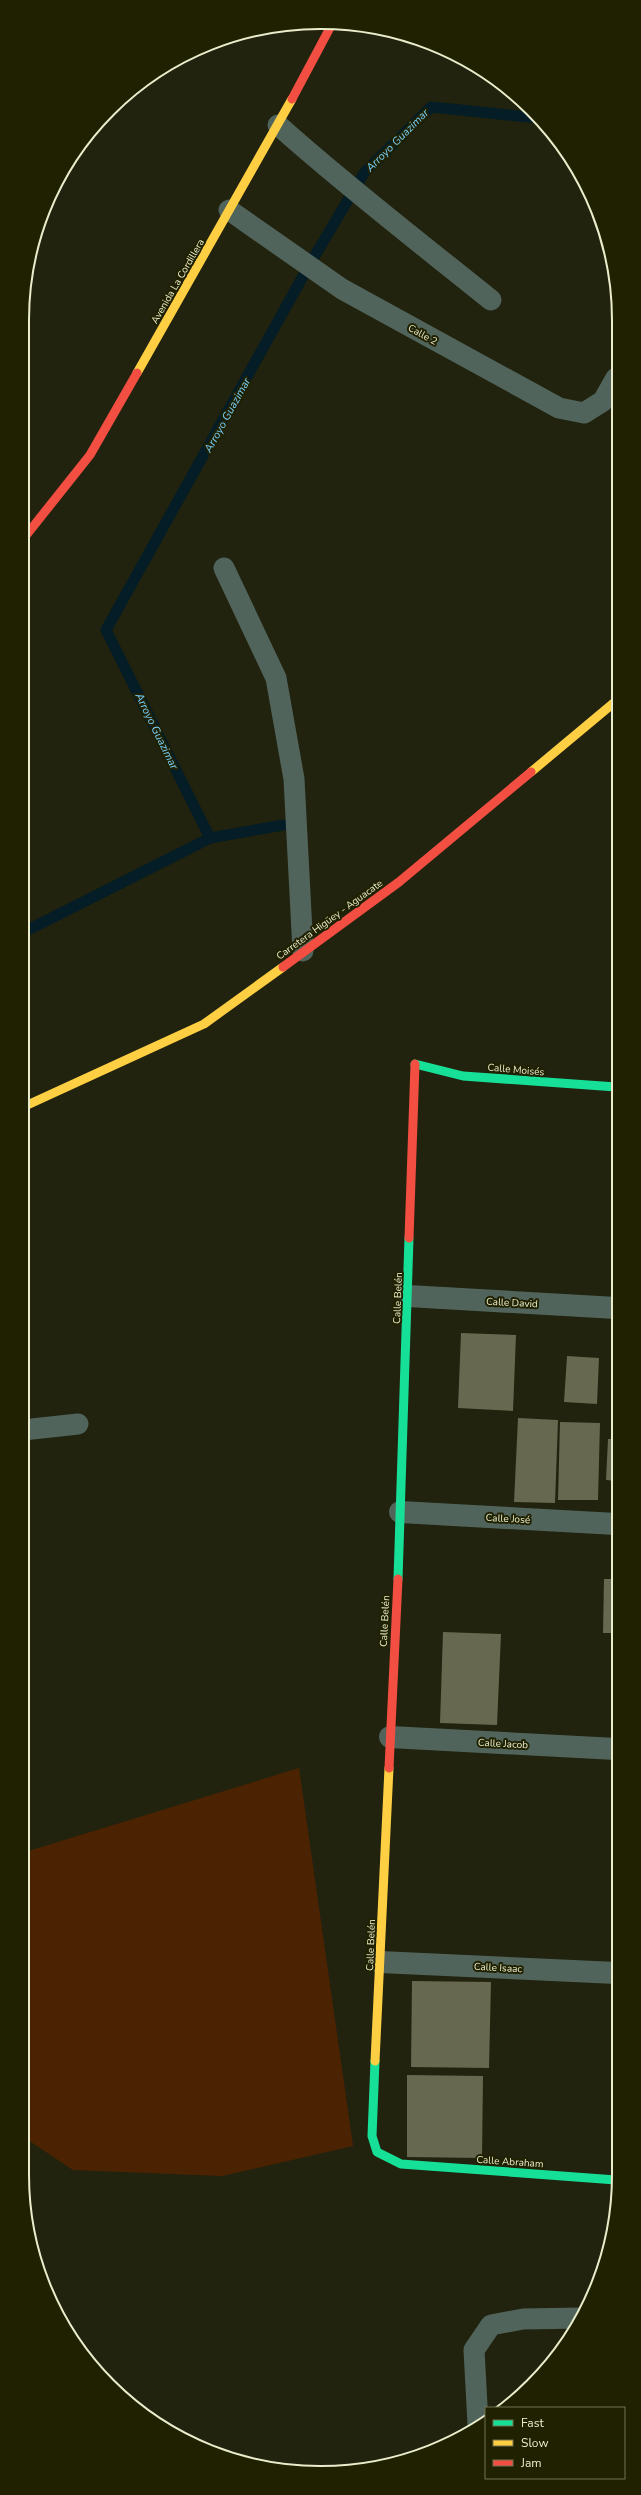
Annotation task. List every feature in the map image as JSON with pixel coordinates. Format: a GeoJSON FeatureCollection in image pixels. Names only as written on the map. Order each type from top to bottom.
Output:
{"type":"FeatureCollection","features":[{"type":"Feature","properties":{"kind":"street","name":"Avenida La Cordillera"},"geometry":{"type":"LineString","coordinates":[[29,532],[90,455],[278,125],[329,29]]}},
{"type":"Feature","properties":{"kind":"street","name":"Carretera Higüey - Aguacate"},"geometry":{"type":"LineString","coordinates":[[29,1105],[204,1024],[399,882],[612,703]]}},
{"type":"Feature","properties":{"kind":"street","name":"Calle Moisés"},"geometry":{"type":"LineString","coordinates":[[414,1064],[463,1076],[612,1087]]}},
{"type":"Feature","properties":{"kind":"street","name":"Calle Belén"},"geometry":{"type":"LineString","coordinates":[[401,2164],[377,2152],[372,2136],[400,1512],[408,1296],[414,1064]]}},
{"type":"Feature","properties":{"kind":"street","name":"Calle David"},"geometry":{"type":"LineString","coordinates":[[408,1296],[612,1308]]}},
{"type":"Feature","properties":{"kind":"street","name":"Calle José"},"geometry":{"type":"LineString","coordinates":[[400,1512],[612,1524]]}},
{"type":"Feature","properties":{"kind":"street","name":"Calle Jacob"},"geometry":{"type":"LineString","coordinates":[[390,1737],[612,1749]]}},
{"type":"Feature","properties":{"kind":"street","name":"Calle Isaac"},"geometry":{"type":"LineString","coordinates":[[380,1962],[612,1973]]}},
{"type":"Feature","properties":{"kind":"street","name":"Calle Abraham"},"geometry":{"type":"LineString","coordinates":[[401,2164],[612,2180]]}},
{"type":"Feature","properties":{"kind":"lane"},"geometry":{"type":"LineString","coordinates":[[278,125],[334,175],[380,210],[491,300]]}},
{"type":"Feature","properties":{"kind":"lane","name":"Calle 2"},"geometry":{"type":"LineString","coordinates":[[229,210],[342,290],[559,408],[584,413],[610,406]]}},
{"type":"Feature","properties":{"kind":"lane"},"geometry":{"type":"LineString","coordinates":[[224,568],[276,678],[294,779],[304,951]]}},
{"type":"Feature","properties":{"kind":"lane"},"geometry":{"type":"LineString","coordinates":[[29,1429],[78,1424]]}},
{"type":"Feature","properties":{"kind":"lane"},"geometry":{"type":"LineString","coordinates":[[478,2420],[474,2350],[491,2325],[523,2319],[574,2318]]}},
{"type":"Feature","properties":{"kind":"shaded area"},"geometry":{"type":"Polygon","coordinates":[[[299,1768],[353,2146],[222,2176],[73,2170],[29,2141],[29,1851],[299,1768]]]}},
{"type":"Feature","properties":{"kind":"building"},"geometry":{"type":"Polygon","coordinates":[[[461,1333],[516,1335],[513,1411],[458,1408],[461,1333]]]}},
{"type":"Feature","properties":{"kind":"building"},"geometry":{"type":"Polygon","coordinates":[[[567,1356],[599,1358],[597,1404],[564,1402],[567,1356]]]}},
{"type":"Feature","properties":{"kind":"building"},"geometry":{"type":"Polygon","coordinates":[[[518,1418],[558,1420],[555,1503],[514,1502],[518,1418]]]}},
{"type":"Feature","properties":{"kind":"building"},"geometry":{"type":"Polygon","coordinates":[[[560,1422],[600,1423],[598,1500],[558,1500],[560,1422]]]}},
{"type":"Feature","properties":{"kind":"building"},"geometry":{"type":"Polygon","coordinates":[[[608,1439],[612,1439],[612,1481],[606,1480],[608,1439]]]}},
{"type":"Feature","properties":{"kind":"building"},"geometry":{"type":"Polygon","coordinates":[[[604,1579],[612,1579],[612,1633],[603,1633],[604,1579]]]}},
{"type":"Feature","properties":{"kind":"building"},"geometry":{"type":"Polygon","coordinates":[[[443,1632],[501,1634],[497,1725],[440,1723],[443,1632]]]}},
{"type":"Feature","properties":{"kind":"building"},"geometry":{"type":"Polygon","coordinates":[[[412,1981],[491,1982],[489,2068],[411,2067],[412,1981]]]}},
{"type":"Feature","properties":{"kind":"building"},"geometry":{"type":"Polygon","coordinates":[[[407,2075],[483,2076],[482,2158],[407,2157],[407,2075]]]}},
{"type":"Feature","properties":{"kind":"waterway","name":"Arroyo Guazimar"},"geometry":{"type":"LineString","coordinates":[[210,838],[106,630],[307,269],[364,173],[431,107],[530,117]]}},
{"type":"Feature","properties":{"kind":"waterway"},"geometry":{"type":"LineString","coordinates":[[29,929],[210,838],[283,825]]}},
{"type":"Feature","properties":{"kind":"traffic: fast"},"geometry":{"type":"LineString","coordinates":[[415,1064],[463,1076],[612,1087]]}},
{"type":"Feature","properties":{"kind":"traffic: fast"},"geometry":{"type":"LineString","coordinates":[[398,1579],[409,1238]]}},
{"type":"Feature","properties":{"kind":"traffic: fast"},"geometry":{"type":"LineString","coordinates":[[375,2061],[372,2136],[377,2152],[401,2164],[612,2180]]}},
{"type":"Feature","properties":{"kind":"traffic: slow"},"geometry":{"type":"LineString","coordinates":[[137,373],[292,99]]}},
{"type":"Feature","properties":{"kind":"traffic: slow"},"geometry":{"type":"LineString","coordinates":[[531,772],[612,704]]}},
{"type":"Feature","properties":{"kind":"traffic: slow"},"geometry":{"type":"LineString","coordinates":[[29,1104],[204,1024],[283,967]]}},
{"type":"Feature","properties":{"kind":"traffic: slow"},"geometry":{"type":"LineString","coordinates":[[375,2061],[389,1768]]}},
{"type":"Feature","properties":{"kind":"traffic: jam"},"geometry":{"type":"LineString","coordinates":[[292,99],[329,29]]}},
{"type":"Feature","properties":{"kind":"traffic: jam"},"geometry":{"type":"LineString","coordinates":[[29,532],[90,455],[137,373]]}},
{"type":"Feature","properties":{"kind":"traffic: jam"},"geometry":{"type":"LineString","coordinates":[[283,967],[399,882],[531,772]]}},
{"type":"Feature","properties":{"kind":"traffic: jam"},"geometry":{"type":"LineString","coordinates":[[409,1238],[415,1064]]}},
{"type":"Feature","properties":{"kind":"traffic: jam"},"geometry":{"type":"LineString","coordinates":[[389,1768],[398,1579]]}}]}
